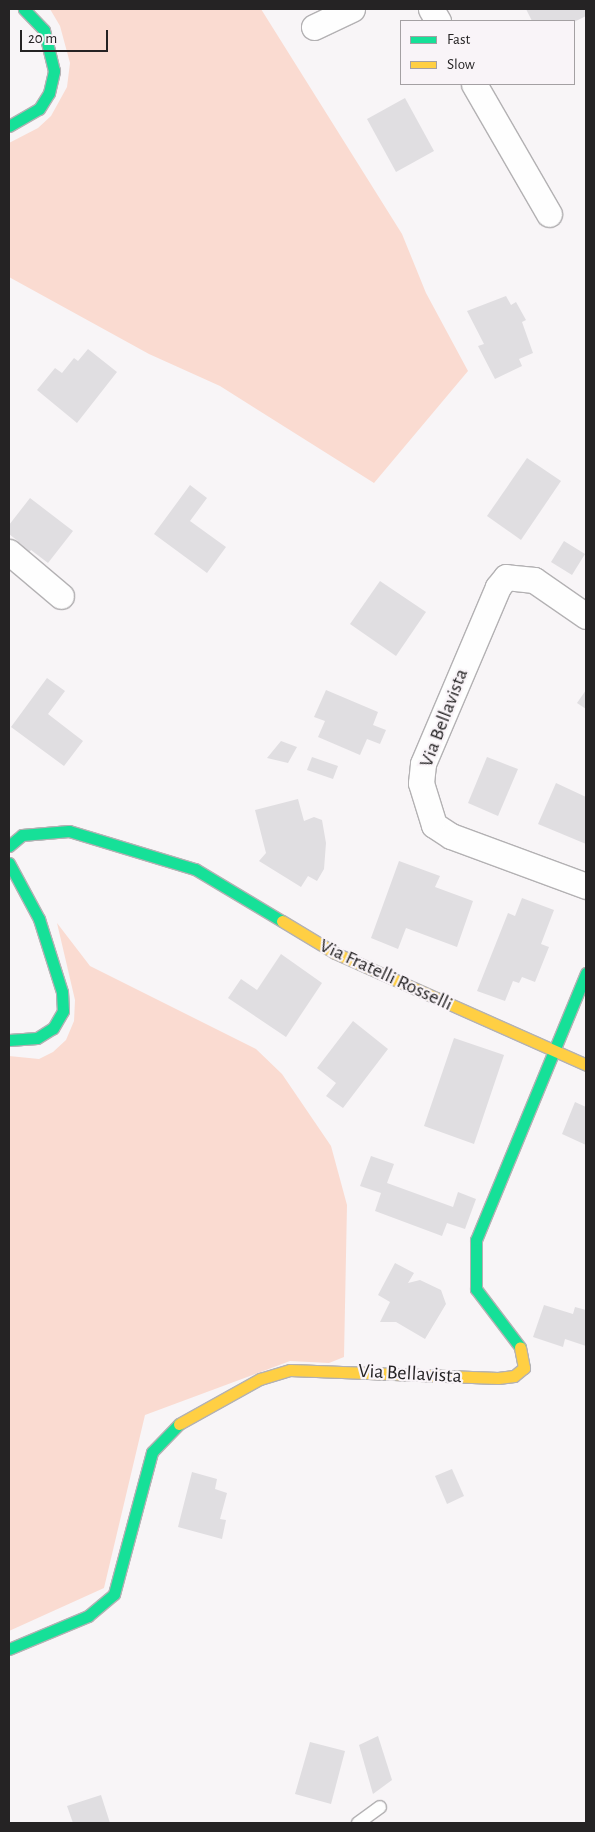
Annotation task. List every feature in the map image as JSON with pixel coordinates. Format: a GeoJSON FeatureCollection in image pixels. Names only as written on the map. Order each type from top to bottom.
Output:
{"type":"FeatureCollection","features":[{"type":"Feature","properties":{"kind":"street"},"geometry":{"type":"LineString","coordinates":[[9,126],[39,109],[49,93],[54,71],[44,30],[24,9]]}},
{"type":"Feature","properties":{"kind":"street"},"geometry":{"type":"LineString","coordinates":[[314,27],[352,9]]}},
{"type":"Feature","properties":{"kind":"street"},"geometry":{"type":"LineString","coordinates":[[431,9],[437,20]]}},
{"type":"Feature","properties":{"kind":"street"},"geometry":{"type":"LineString","coordinates":[[475,85],[549,214]]}},
{"type":"Feature","properties":{"kind":"street"},"geometry":{"type":"LineString","coordinates":[[9,552],[61,596]]}},
{"type":"Feature","properties":{"kind":"street","name":"Via Bellavista"},"geometry":{"type":"LineString","coordinates":[[586,616],[534,580],[506,577],[498,587],[423,764],[421,783],[434,825],[450,836],[586,886]]}},
{"type":"Feature","properties":{"kind":"street","name":"Via Fratelli Rosselli"},"geometry":{"type":"LineString","coordinates":[[9,846],[22,835],[68,831],[194,869],[335,953],[586,1065]]}},
{"type":"Feature","properties":{"kind":"street"},"geometry":{"type":"LineString","coordinates":[[9,863],[39,919],[62,992],[63,1011],[53,1028],[37,1038],[9,1040]]}},
{"type":"Feature","properties":{"kind":"street","name":"Via Bellavista"},"geometry":{"type":"LineString","coordinates":[[9,1648],[88,1616],[114,1594],[152,1452],[167,1432],[194,1414],[260,1379],[290,1370],[498,1378],[514,1376],[524,1368],[524,1352],[476,1289],[476,1240],[586,973]]}},
{"type":"Feature","properties":{"kind":"lane"},"geometry":{"type":"LineString","coordinates":[[358,1823],[380,1806]]}},
{"type":"Feature","properties":{"kind":"shaded area"},"geometry":{"type":"Polygon","coordinates":[[[50,9],[261,9],[402,234],[426,293],[468,371],[374,483],[220,386],[149,354],[9,277],[9,143],[38,128],[51,116],[67,87],[70,63],[60,26],[50,9]]]}},
{"type":"Feature","properties":{"kind":"shaded area"},"geometry":{"type":"Polygon","coordinates":[[[57,923],[90,966],[256,1049],[282,1074],[331,1146],[347,1205],[344,1357],[329,1363],[290,1361],[145,1415],[104,1588],[9,1631],[9,1056],[39,1059],[53,1052],[66,1040],[74,1021],[75,1000],[57,923]]]}},
{"type":"Feature","properties":{"kind":"building"},"geometry":{"type":"Polygon","coordinates":[[[526,9],[586,9],[586,16],[575,22],[532,20],[526,9]]]}},
{"type":"Feature","properties":{"kind":"building"},"geometry":{"type":"Polygon","coordinates":[[[405,98],[434,151],[396,172],[367,119],[405,98]]]}},
{"type":"Feature","properties":{"kind":"building"},"geometry":{"type":"Polygon","coordinates":[[[506,296],[511,305],[516,302],[526,320],[522,322],[533,353],[519,359],[522,366],[495,379],[478,346],[484,344],[467,311],[506,296]]]}},
{"type":"Feature","properties":{"kind":"building"},"geometry":{"type":"Polygon","coordinates":[[[88,349],[117,372],[77,423],[37,390],[55,368],[62,373],[74,358],[78,361],[88,349]]]}},
{"type":"Feature","properties":{"kind":"building"},"geometry":{"type":"Polygon","coordinates":[[[527,458],[561,481],[521,540],[487,516],[527,458]]]}},
{"type":"Feature","properties":{"kind":"building"},"geometry":{"type":"Polygon","coordinates":[[[190,485],[207,498],[190,521],[226,547],[207,573],[154,534],[190,485]]]}},
{"type":"Feature","properties":{"kind":"building"},"geometry":{"type":"Polygon","coordinates":[[[30,498],[73,531],[48,563],[31,550],[27,555],[15,546],[18,541],[9,534],[9,525],[30,498]]]}},
{"type":"Feature","properties":{"kind":"building"},"geometry":{"type":"Polygon","coordinates":[[[564,541],[585,554],[572,575],[551,562],[564,541]]]}},
{"type":"Feature","properties":{"kind":"building"},"geometry":{"type":"Polygon","coordinates":[[[380,581],[426,612],[396,656],[350,624],[380,581]]]}},
{"type":"Feature","properties":{"kind":"building"},"geometry":{"type":"Polygon","coordinates":[[[47,678],[65,691],[48,714],[83,741],[64,766],[11,727],[47,678]]]}},
{"type":"Feature","properties":{"kind":"building"},"geometry":{"type":"Polygon","coordinates":[[[326,690],[378,712],[373,725],[386,730],[380,744],[367,739],[360,755],[318,737],[325,721],[314,717],[326,690]]]}},
{"type":"Feature","properties":{"kind":"building"},"geometry":{"type":"Polygon","coordinates":[[[586,690],[586,709],[577,703],[586,690]]]}},
{"type":"Feature","properties":{"kind":"building"},"geometry":{"type":"Polygon","coordinates":[[[281,741],[297,747],[288,763],[267,758],[281,741]]]}},
{"type":"Feature","properties":{"kind":"building"},"geometry":{"type":"Polygon","coordinates":[[[312,757],[338,766],[333,779],[307,770],[312,757]]]}},
{"type":"Feature","properties":{"kind":"building"},"geometry":{"type":"Polygon","coordinates":[[[487,757],[518,769],[498,816],[468,803],[487,757]]]}},
{"type":"Feature","properties":{"kind":"building"},"geometry":{"type":"Polygon","coordinates":[[[556,783],[586,797],[586,844],[538,824],[556,783]]]}},
{"type":"Feature","properties":{"kind":"building"},"geometry":{"type":"Polygon","coordinates":[[[298,799],[304,821],[314,817],[322,820],[326,843],[324,869],[317,881],[308,876],[301,887],[259,861],[266,853],[255,810],[298,799]]]}},
{"type":"Feature","properties":{"kind":"building"},"geometry":{"type":"Polygon","coordinates":[[[399,861],[440,876],[435,887],[473,901],[457,947],[406,928],[398,949],[371,938],[399,861]]]}},
{"type":"Feature","properties":{"kind":"building"},"geometry":{"type":"Polygon","coordinates":[[[522,898],[554,910],[541,944],[549,947],[535,982],[522,977],[519,983],[513,981],[505,1001],[477,991],[508,913],[515,916],[522,898]]]}},
{"type":"Feature","properties":{"kind":"building"},"geometry":{"type":"Polygon","coordinates":[[[281,954],[322,983],[286,1037],[228,998],[241,979],[257,990],[281,954]]]}},
{"type":"Feature","properties":{"kind":"building"},"geometry":{"type":"Polygon","coordinates":[[[353,1021],[388,1049],[343,1108],[326,1096],[336,1083],[317,1068],[353,1021]]]}},
{"type":"Feature","properties":{"kind":"building"},"geometry":{"type":"Polygon","coordinates":[[[454,1038],[504,1055],[474,1144],[424,1126],[454,1038]]]}},
{"type":"Feature","properties":{"kind":"building"},"geometry":{"type":"Polygon","coordinates":[[[575,1102],[586,1107],[586,1145],[562,1134],[575,1102]]]}},
{"type":"Feature","properties":{"kind":"building"},"geometry":{"type":"Polygon","coordinates":[[[371,1156],[394,1164],[387,1183],[453,1207],[458,1192],[476,1199],[465,1229],[447,1223],[442,1236],[375,1211],[381,1193],[360,1186],[371,1156]]]}},
{"type":"Feature","properties":{"kind":"building"},"geometry":{"type":"Polygon","coordinates":[[[395,1263],[414,1273],[408,1283],[420,1280],[441,1290],[446,1304],[425,1339],[396,1322],[380,1322],[390,1302],[378,1295],[395,1263]]]}},
{"type":"Feature","properties":{"kind":"building"},"geometry":{"type":"Polygon","coordinates":[[[544,1305],[573,1314],[575,1307],[586,1310],[586,1346],[565,1339],[563,1347],[533,1337],[544,1305]]]}},
{"type":"Feature","properties":{"kind":"building"},"geometry":{"type":"Polygon","coordinates":[[[452,1469],[464,1496],[447,1504],[435,1476],[452,1469]]]}},
{"type":"Feature","properties":{"kind":"building"},"geometry":{"type":"Polygon","coordinates":[[[192,1472],[217,1479],[215,1489],[227,1493],[220,1519],[226,1520],[222,1539],[178,1527],[192,1472]]]}},
{"type":"Feature","properties":{"kind":"building"},"geometry":{"type":"Polygon","coordinates":[[[378,1736],[392,1780],[373,1794],[359,1745],[378,1736]]]}},
{"type":"Feature","properties":{"kind":"building"},"geometry":{"type":"Polygon","coordinates":[[[310,1742],[345,1751],[331,1804],[295,1794],[310,1742]]]}},
{"type":"Feature","properties":{"kind":"building"},"geometry":{"type":"Polygon","coordinates":[[[101,1795],[110,1823],[73,1823],[67,1806],[101,1795]]]}},
{"type":"Feature","properties":{"kind":"traffic: fast"},"geometry":{"type":"LineString","coordinates":[[9,126],[39,109],[49,93],[54,71],[44,30],[24,9]]}},
{"type":"Feature","properties":{"kind":"traffic: fast"},"geometry":{"type":"LineString","coordinates":[[9,846],[22,835],[69,831],[195,869],[282,921]]}},
{"type":"Feature","properties":{"kind":"traffic: fast"},"geometry":{"type":"LineString","coordinates":[[9,863],[39,919],[62,992],[63,1011],[53,1028],[37,1038],[9,1040]]}},
{"type":"Feature","properties":{"kind":"traffic: fast"},"geometry":{"type":"LineString","coordinates":[[520,1347],[476,1289],[476,1240],[586,973]]}},
{"type":"Feature","properties":{"kind":"traffic: fast"},"geometry":{"type":"LineString","coordinates":[[9,1649],[88,1616],[114,1594],[152,1452],[179,1424]]}},
{"type":"Feature","properties":{"kind":"traffic: slow"},"geometry":{"type":"LineString","coordinates":[[282,921],[335,953],[586,1065]]}},
{"type":"Feature","properties":{"kind":"traffic: slow"},"geometry":{"type":"LineString","coordinates":[[179,1424],[260,1379],[290,1370],[498,1378],[514,1376],[524,1368],[520,1347]]}}]}
